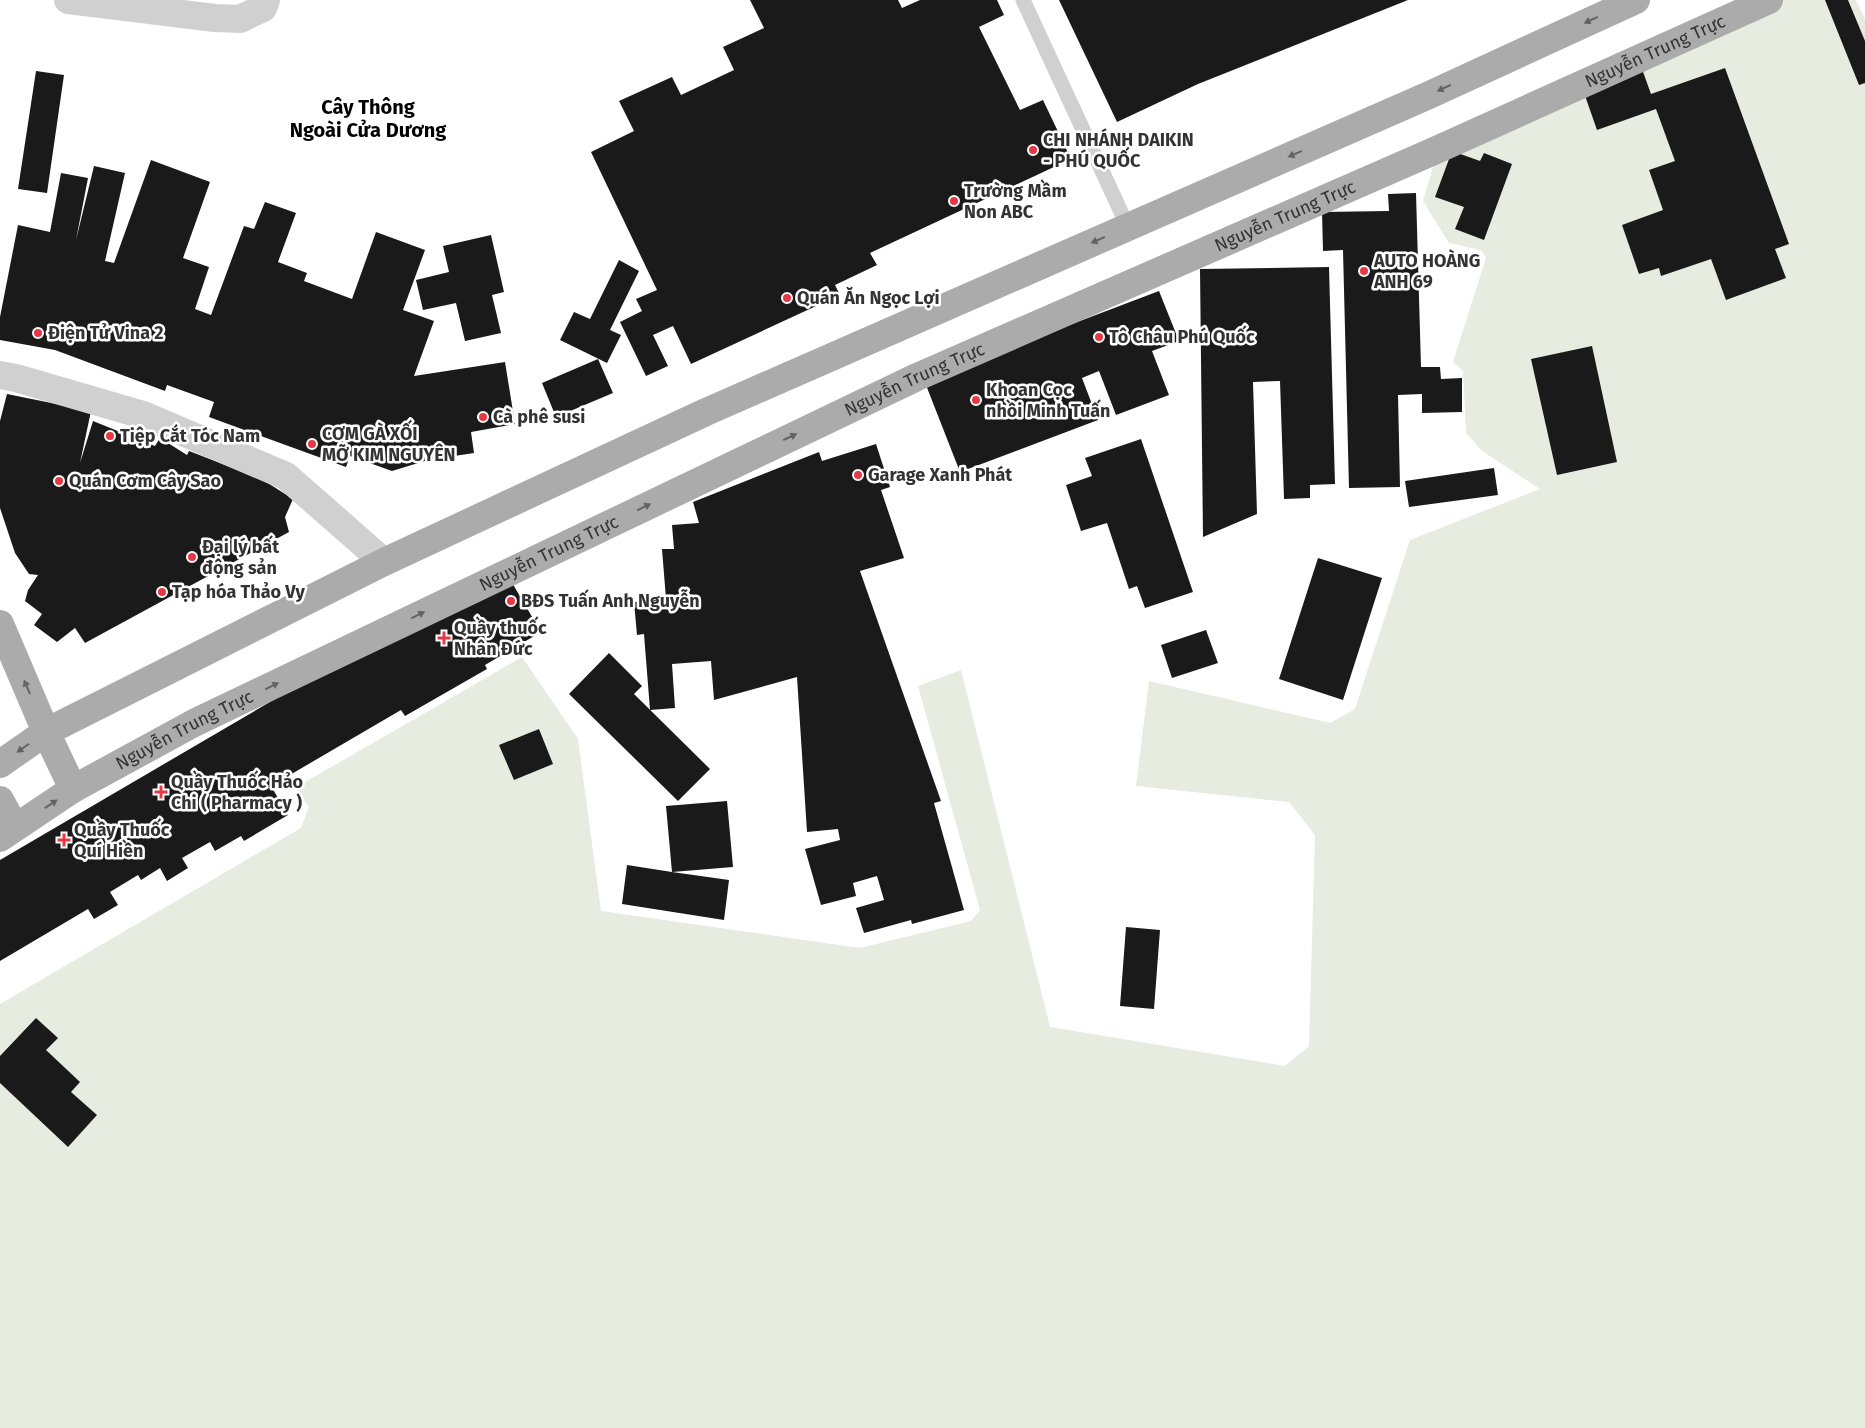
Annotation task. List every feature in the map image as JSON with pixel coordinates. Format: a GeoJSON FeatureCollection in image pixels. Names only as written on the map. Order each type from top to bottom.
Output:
{"type":"FeatureCollection","features":[{"type":"Feature","properties":{"kind":"main road"},"geometry":{"type":"LineString","coordinates":[[0,764],[46,732],[384,562],[706,412],[1427,96],[1636,0]]}},
{"type":"Feature","properties":{"kind":"main road","name":"Nguyễn Trung Trực"},"geometry":{"type":"LineString","coordinates":[[7,833],[73,789],[194,723],[917,377],[1443,147],[1768,0]]}},
{"type":"Feature","properties":{"kind":"main road"},"geometry":{"type":"LineString","coordinates":[[0,624],[46,732],[73,789]]}},
{"type":"Feature","properties":{"kind":"main road"},"geometry":{"type":"LineString","coordinates":[[0,800],[7,833]]}},
{"type":"Feature","properties":{"kind":"street"},"geometry":{"type":"LineString","coordinates":[[68,0],[215,18],[240,19],[263,8],[266,0]]}},
{"type":"Feature","properties":{"kind":"street"},"geometry":{"type":"LineString","coordinates":[[0,375],[143,415],[286,476],[384,562]]}},
{"type":"Feature","properties":{"kind":"lane"},"geometry":{"type":"LineString","coordinates":[[1023,0],[1128,227]]}},
{"type":"Feature","properties":{"kind":"shaded area"},"geometry":{"type":"Polygon","coordinates":[[[1783,0],[1856,0],[1865,19],[1865,1428],[0,1428],[0,1004],[301,828],[309,807],[295,788],[522,657],[578,739],[601,911],[860,948],[971,921],[980,910],[918,686],[961,670],[1050,1027],[1285,1066],[1309,1046],[1315,835],[1289,802],[1136,786],[1149,681],[1330,723],[1355,709],[1410,540],[1540,489],[1482,451],[1466,433],[1463,371],[1453,362],[1486,258],[1481,250],[1449,243],[1423,201],[1437,154],[1783,0]]]}},
{"type":"Feature","properties":{"kind":"building"},"geometry":{"type":"Polygon","coordinates":[[[750,0],[898,0],[902,8],[920,0],[997,0],[1004,15],[979,27],[1020,110],[1043,100],[1071,159],[870,253],[877,265],[835,285],[840,295],[691,364],[673,326],[653,335],[668,366],[646,376],[620,322],[642,311],[636,299],[657,290],[591,152],[634,131],[619,101],[672,77],[681,95],[734,70],[723,47],[764,28],[750,0]]]}},
{"type":"Feature","properties":{"kind":"building"},"geometry":{"type":"Polygon","coordinates":[[[1059,0],[1408,0],[1198,84],[1117,122],[1059,0]]]}},
{"type":"Feature","properties":{"kind":"building"},"geometry":{"type":"Polygon","coordinates":[[[1825,0],[1848,0],[1865,41],[1865,83],[1859,85],[1825,0]]]}},
{"type":"Feature","properties":{"kind":"building"},"geometry":{"type":"Polygon","coordinates":[[[1725,68],[1789,244],[1775,249],[1786,278],[1726,300],[1711,259],[1661,276],[1659,268],[1639,274],[1622,225],[1663,210],[1649,170],[1675,161],[1656,109],[1597,130],[1583,90],[1642,69],[1651,94],[1725,68]]]}},
{"type":"Feature","properties":{"kind":"building"},"geometry":{"type":"Polygon","coordinates":[[[36,71],[64,75],[47,193],[18,189],[36,71]]]}},
{"type":"Feature","properties":{"kind":"building"},"geometry":{"type":"Polygon","coordinates":[[[1452,151],[1480,161],[1484,153],[1512,164],[1484,240],[1455,229],[1464,207],[1435,197],[1452,151]]]}},
{"type":"Feature","properties":{"kind":"building"},"geometry":{"type":"Polygon","coordinates":[[[151,160],[210,182],[183,258],[209,267],[195,309],[211,315],[244,226],[254,229],[265,202],[296,213],[278,262],[307,273],[304,281],[352,299],[376,232],[425,250],[403,310],[434,321],[414,376],[505,362],[515,424],[471,432],[474,453],[428,460],[392,471],[350,456],[346,467],[209,417],[214,402],[167,385],[165,391],[55,350],[0,340],[0,317],[18,225],[50,232],[61,173],[88,178],[76,240],[94,166],[125,173],[105,261],[114,263],[151,160]]]}},
{"type":"Feature","properties":{"kind":"building"},"geometry":{"type":"Polygon","coordinates":[[[1416,193],[1421,367],[1440,367],[1441,379],[1462,378],[1462,412],[1422,413],[1422,394],[1398,395],[1400,487],[1349,488],[1343,250],[1323,251],[1322,212],[1389,211],[1388,194],[1416,193]]]}},
{"type":"Feature","properties":{"kind":"building"},"geometry":{"type":"Polygon","coordinates":[[[491,235],[504,292],[492,295],[501,333],[465,341],[456,303],[423,310],[416,280],[449,272],[443,246],[491,235]]]}},
{"type":"Feature","properties":{"kind":"building"},"geometry":{"type":"Polygon","coordinates":[[[619,260],[639,271],[610,330],[621,335],[607,363],[560,340],[574,312],[590,319],[619,260]]]}},
{"type":"Feature","properties":{"kind":"building"},"geometry":{"type":"Polygon","coordinates":[[[1329,267],[1335,484],[1310,485],[1310,498],[1284,499],[1280,381],[1253,382],[1257,514],[1203,537],[1200,269],[1329,267]]]}},
{"type":"Feature","properties":{"kind":"building"},"geometry":{"type":"Polygon","coordinates":[[[1159,291],[1179,341],[1152,351],[1169,395],[1116,415],[1099,371],[1082,378],[1098,420],[960,472],[924,380],[1159,291]]]}},
{"type":"Feature","properties":{"kind":"building"},"geometry":{"type":"Polygon","coordinates":[[[1592,346],[1617,462],[1557,475],[1531,359],[1592,346]]]}},
{"type":"Feature","properties":{"kind":"building"},"geometry":{"type":"Polygon","coordinates":[[[598,359],[613,393],[556,417],[542,383],[598,359]]]}},
{"type":"Feature","properties":{"kind":"building"},"geometry":{"type":"Polygon","coordinates":[[[7,394],[91,411],[80,463],[93,421],[155,446],[160,438],[187,455],[189,451],[233,468],[236,463],[293,499],[285,517],[289,532],[85,643],[75,628],[57,642],[34,625],[42,614],[25,601],[28,590],[38,575],[29,574],[15,553],[0,508],[0,421],[7,394]]]}},
{"type":"Feature","properties":{"kind":"building"},"geometry":{"type":"Polygon","coordinates":[[[1141,439],[1193,592],[1145,608],[1137,586],[1129,589],[1107,523],[1081,531],[1066,485],[1092,476],[1085,458],[1141,439]]]}},
{"type":"Feature","properties":{"kind":"building"},"geometry":{"type":"Polygon","coordinates":[[[876,444],[890,487],[881,490],[904,558],[860,571],[941,801],[934,803],[964,910],[912,924],[911,920],[864,933],[856,908],[884,900],[877,876],[853,883],[856,896],[821,905],[805,849],[840,840],[838,829],[807,832],[797,677],[714,700],[711,661],[672,664],[675,708],[650,710],[644,634],[637,635],[634,602],[666,599],[662,549],[674,549],[672,525],[699,523],[693,502],[819,452],[822,461],[876,444]]]}},
{"type":"Feature","properties":{"kind":"building"},"geometry":{"type":"Polygon","coordinates":[[[1494,468],[1498,495],[1409,507],[1405,481],[1494,468]]]}},
{"type":"Feature","properties":{"kind":"building"},"geometry":{"type":"Polygon","coordinates":[[[1318,558],[1382,578],[1343,700],[1279,679],[1318,558]]]}},
{"type":"Feature","properties":{"kind":"building"},"geometry":{"type":"Polygon","coordinates":[[[511,581],[541,632],[485,665],[487,669],[405,716],[401,710],[271,786],[288,815],[244,841],[241,836],[215,851],[210,842],[182,858],[188,868],[167,881],[160,868],[141,880],[138,875],[110,892],[118,905],[94,919],[88,909],[0,961],[0,860],[364,647],[511,581]]]}},
{"type":"Feature","properties":{"kind":"building"},"geometry":{"type":"Polygon","coordinates":[[[1206,630],[1218,663],[1172,678],[1161,645],[1206,630]]]}},
{"type":"Feature","properties":{"kind":"building"},"geometry":{"type":"Polygon","coordinates":[[[609,653],[642,686],[634,694],[710,769],[678,801],[569,694],[609,653]]]}},
{"type":"Feature","properties":{"kind":"building"},"geometry":{"type":"Polygon","coordinates":[[[539,729],[553,764],[514,780],[499,745],[539,729]]]}},
{"type":"Feature","properties":{"kind":"building"},"geometry":{"type":"Polygon","coordinates":[[[727,801],[733,867],[672,872],[666,806],[727,801]]]}},
{"type":"Feature","properties":{"kind":"building"},"geometry":{"type":"Polygon","coordinates":[[[627,865],[729,880],[724,920],[622,904],[627,865]]]}},
{"type":"Feature","properties":{"kind":"building"},"geometry":{"type":"Polygon","coordinates":[[[1126,927],[1160,930],[1154,1009],[1120,1006],[1126,927]]]}},
{"type":"Feature","properties":{"kind":"building"},"geometry":{"type":"Polygon","coordinates":[[[36,1018],[58,1038],[46,1050],[80,1082],[71,1092],[97,1115],[68,1147],[0,1083],[0,1056],[36,1018]]]}},
{"type":"Feature","properties":{"kind":"place","name":"CHI NHÁNH DAIKIN - PHÚ QUỐC"},"geometry":{"type":"Point","coordinates":[1033,150]}},
{"type":"Feature","properties":{"kind":"place","name":"Trường Mầm Non ABC"},"geometry":{"type":"Point","coordinates":[954,201]}},
{"type":"Feature","properties":{"kind":"place","name":"AUTO HOÀNG ANH 69"},"geometry":{"type":"Point","coordinates":[1364,271]}},
{"type":"Feature","properties":{"kind":"place","name":"Quán Ăn Ngọc Lợi"},"geometry":{"type":"Point","coordinates":[787,298]}},
{"type":"Feature","properties":{"kind":"place","name":"Điện Tử Vina 2"},"geometry":{"type":"Point","coordinates":[38,333]}},
{"type":"Feature","properties":{"kind":"place","name":"Tô Châu Phú Quốc"},"geometry":{"type":"Point","coordinates":[1099,337]}},
{"type":"Feature","properties":{"kind":"place","name":"Khoan Cọc nhồi Minh Tuấn"},"geometry":{"type":"Point","coordinates":[976,400]}},
{"type":"Feature","properties":{"kind":"place","name":"Cà phê susi"},"geometry":{"type":"Point","coordinates":[483,417]}},
{"type":"Feature","properties":{"kind":"place","name":"Tiệp Cắt Tóc Nam"},"geometry":{"type":"Point","coordinates":[110,436]}},
{"type":"Feature","properties":{"kind":"place","name":"CƠM GÀ XỐI MỠ KIM NGUYÊN"},"geometry":{"type":"Point","coordinates":[312,444]}},
{"type":"Feature","properties":{"kind":"place","name":"Garage Xanh Phát"},"geometry":{"type":"Point","coordinates":[858,475]}},
{"type":"Feature","properties":{"kind":"place","name":"Quán Cơm Cây Sao"},"geometry":{"type":"Point","coordinates":[59,481]}},
{"type":"Feature","properties":{"kind":"place","name":"Đại lý bất động sản"},"geometry":{"type":"Point","coordinates":[192,557]}},
{"type":"Feature","properties":{"kind":"place","name":"Tạp hóa Thảo Vy"},"geometry":{"type":"Point","coordinates":[162,592]}},
{"type":"Feature","properties":{"kind":"place","name":"BĐS Tuấn Anh Nguyễn"},"geometry":{"type":"Point","coordinates":[511,601]}},
{"type":"Feature","properties":{"kind":"place","name":"Quầy thuốc Nhân Đức"},"geometry":{"type":"Point","coordinates":[444,638]}},
{"type":"Feature","properties":{"kind":"place","name":"Quầy Thuốc Hảo Chi ( Pharmacy )"},"geometry":{"type":"Point","coordinates":[161,792]}},
{"type":"Feature","properties":{"kind":"place","name":"Quầy Thuốc Quí Hiền"},"geometry":{"type":"Point","coordinates":[64,840]}},
{"type":"Feature","properties":{"kind":"district","name":"Cây Thông Ngoài Cửa Dương"},"geometry":{"type":"Point","coordinates":[368,118]}}]}
